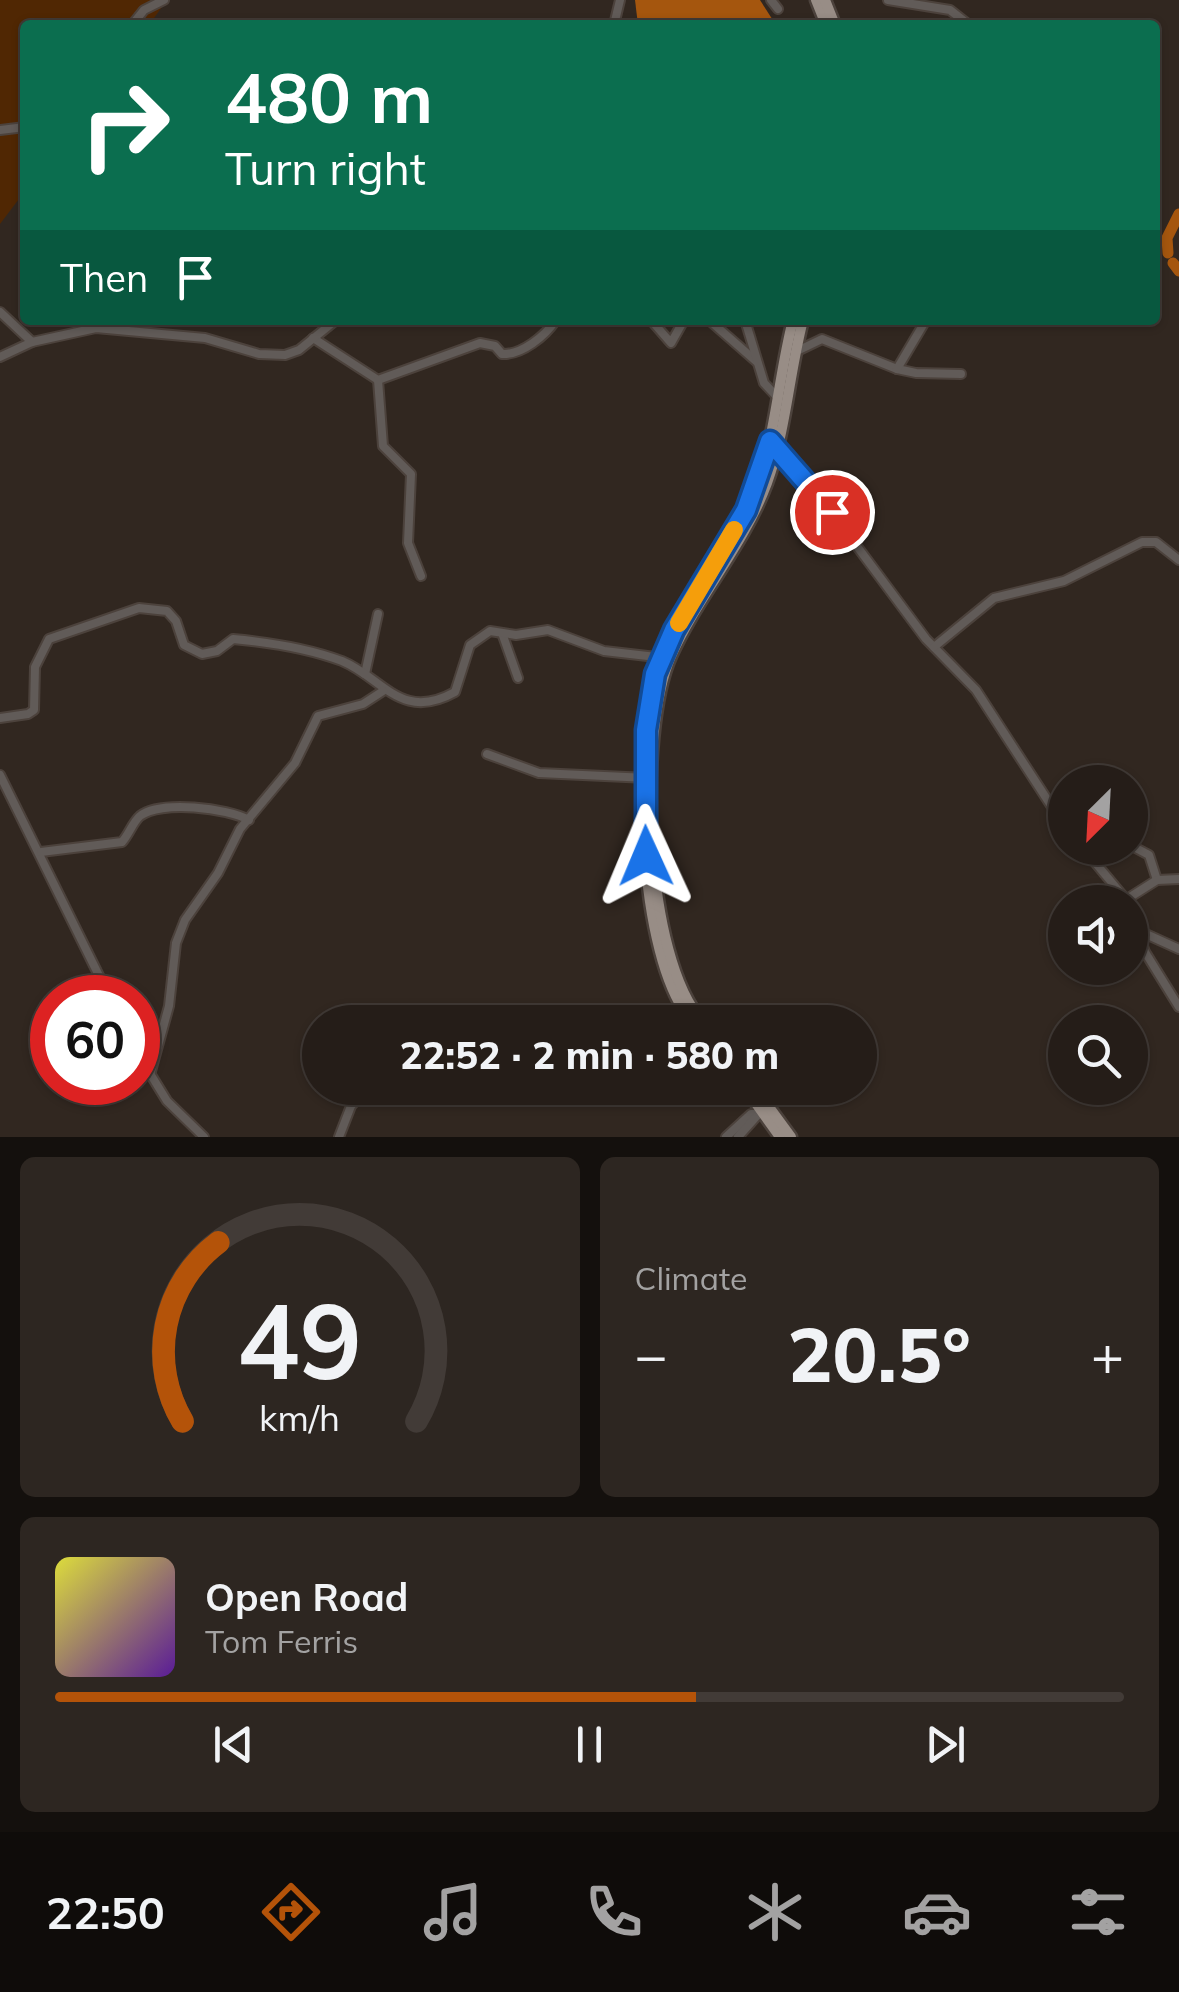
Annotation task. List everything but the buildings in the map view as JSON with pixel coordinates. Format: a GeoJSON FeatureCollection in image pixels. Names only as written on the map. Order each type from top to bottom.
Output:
{"type":"FeatureCollection","features":[{"type":"Feature","properties":{"kind":"main road"},"geometry":{"type":"LineString","coordinates":[[681,1005],[670,988],[650,915],[649,778],[657,703],[665,658],[753,513],[773,445],[792,325]]}},
{"type":"Feature","properties":{"kind":"main road"},"geometry":{"type":"LineString","coordinates":[[780,400],[802,325]]}},
{"type":"Feature","properties":{"kind":"main road"},"geometry":{"type":"LineString","coordinates":[[649,778],[658,917],[681,994],[690,1005]]}},
{"type":"Feature","properties":{"kind":"main road"},"geometry":{"type":"LineString","coordinates":[[757,1105],[780,1137]]}},
{"type":"Feature","properties":{"kind":"main road"},"geometry":{"type":"LineString","coordinates":[[760,1105],[790,1137]]}},
{"type":"Feature","properties":{"kind":"street"},"geometry":{"type":"LineString","coordinates":[[136,20],[144,10],[164,0]]}},
{"type":"Feature","properties":{"kind":"street"},"geometry":{"type":"LineString","coordinates":[[771,0],[778,8]]}},
{"type":"Feature","properties":{"kind":"street"},"geometry":{"type":"LineString","coordinates":[[888,0],[950,10],[962,20]]}},
{"type":"Feature","properties":{"kind":"street"},"geometry":{"type":"LineString","coordinates":[[0,312],[32,342]]}},
{"type":"Feature","properties":{"kind":"street"},"geometry":{"type":"LineString","coordinates":[[0,356],[87,325]]}},
{"type":"Feature","properties":{"kind":"street"},"geometry":{"type":"LineString","coordinates":[[98,325],[206,338],[272,355],[299,350],[330,325]]}},
{"type":"Feature","properties":{"kind":"street"},"geometry":{"type":"LineString","coordinates":[[378,380],[480,342],[496,346],[502,354],[513,354],[539,339],[552,325]]}},
{"type":"Feature","properties":{"kind":"street"},"geometry":{"type":"LineString","coordinates":[[655,325],[671,344],[681,325]]}},
{"type":"Feature","properties":{"kind":"street"},"geometry":{"type":"LineString","coordinates":[[715,325],[757,362]]}},
{"type":"Feature","properties":{"kind":"street"},"geometry":{"type":"LineString","coordinates":[[746,325],[764,383],[780,400]]}},
{"type":"Feature","properties":{"kind":"street"},"geometry":{"type":"LineString","coordinates":[[897,369],[923,325]]}},
{"type":"Feature","properties":{"kind":"street"},"geometry":{"type":"LineString","coordinates":[[313,338],[378,380]]}},
{"type":"Feature","properties":{"kind":"street"},"geometry":{"type":"LineString","coordinates":[[794,352],[822,339],[916,374],[960,374]]}},
{"type":"Feature","properties":{"kind":"street"},"geometry":{"type":"LineString","coordinates":[[378,380],[383,446],[411,474],[408,543],[421,576]]}},
{"type":"Feature","properties":{"kind":"street"},"geometry":{"type":"LineString","coordinates":[[773,445],[821,498],[934,647],[976,690],[1048,801]]}},
{"type":"Feature","properties":{"kind":"street"},"geometry":{"type":"LineString","coordinates":[[934,647],[997,598],[1064,581],[1142,542],[1163,546],[1179,560]]}},
{"type":"Feature","properties":{"kind":"street"},"geometry":{"type":"LineString","coordinates":[[0,718],[34,710],[35,667],[49,639],[139,608],[167,611],[176,621],[184,645],[202,654],[209,654],[228,640],[239,639],[332,658],[365,674],[383,692],[409,700],[444,698],[455,692],[470,645],[490,632],[516,636],[548,630],[604,651],[665,658]]}},
{"type":"Feature","properties":{"kind":"street"},"geometry":{"type":"LineString","coordinates":[[365,674],[378,614]]}},
{"type":"Feature","properties":{"kind":"street"},"geometry":{"type":"LineString","coordinates":[[502,633],[518,678]]}},
{"type":"Feature","properties":{"kind":"street"},"geometry":{"type":"LineString","coordinates":[[160,1038],[169,1006],[176,943],[184,920],[249,820],[295,762],[318,716],[363,704],[383,692]]}},
{"type":"Feature","properties":{"kind":"street"},"geometry":{"type":"LineString","coordinates":[[487,754],[539,773],[649,778]]}},
{"type":"Feature","properties":{"kind":"street"},"geometry":{"type":"LineString","coordinates":[[0,776],[99,975]]}},
{"type":"Feature","properties":{"kind":"street"},"geometry":{"type":"LineString","coordinates":[[41,852],[122,842],[138,818],[149,811],[226,809],[249,820]]}},
{"type":"Feature","properties":{"kind":"street"},"geometry":{"type":"LineString","coordinates":[[1148,855],[1157,880]]}},
{"type":"Feature","properties":{"kind":"street"},"geometry":{"type":"LineString","coordinates":[[1097,865],[1114,885]]}},
{"type":"Feature","properties":{"kind":"street"},"geometry":{"type":"LineString","coordinates":[[1148,886],[1157,880],[1179,879]]}},
{"type":"Feature","properties":{"kind":"street"},"geometry":{"type":"LineString","coordinates":[[1148,935],[1179,949]]}},
{"type":"Feature","properties":{"kind":"street"},"geometry":{"type":"LineString","coordinates":[[1148,958],[1178,1002]]}},
{"type":"Feature","properties":{"kind":"street"},"geometry":{"type":"LineString","coordinates":[[160,1090],[204,1137]]}},
{"type":"Feature","properties":{"kind":"street"},"geometry":{"type":"LineString","coordinates":[[339,1137],[352,1105]]}},
{"type":"Feature","properties":{"kind":"street"},"geometry":{"type":"LineString","coordinates":[[726,1137],[761,1110]]}},
{"type":"Feature","properties":{"kind":"street"},"geometry":{"type":"LineString","coordinates":[[738,1137],[761,1110]]}},
{"type":"Feature","properties":{"kind":"shaded area"},"geometry":{"type":"Polygon","coordinates":[[[0,0],[167,0],[153,20],[20,20],[20,198],[0,224],[0,0]]]}},
{"type":"Feature","properties":{"kind":"shaded area"},"geometry":{"type":"Polygon","coordinates":[[[635,0],[760,0],[773,20],[637,20],[635,0]]]}},
{"type":"Feature","properties":{"kind":"waterway"},"geometry":{"type":"LineString","coordinates":[[1168,253],[1167,238],[1179,214]]}},
{"type":"Feature","properties":{"kind":"waterway"},"geometry":{"type":"LineString","coordinates":[[1173,263],[1179,271]]}},
{"type":"Feature","properties":{"kind":"slow traffic"},"geometry":{"type":"LineString","coordinates":[[679,623],[734,530]]}},
{"type":"Feature","properties":{"kind":"route"},"geometry":{"type":"LineString","coordinates":[[646,856],[646,730],[655,674],[674,630],[746,510],[770,441],[832,512]]}}]}
